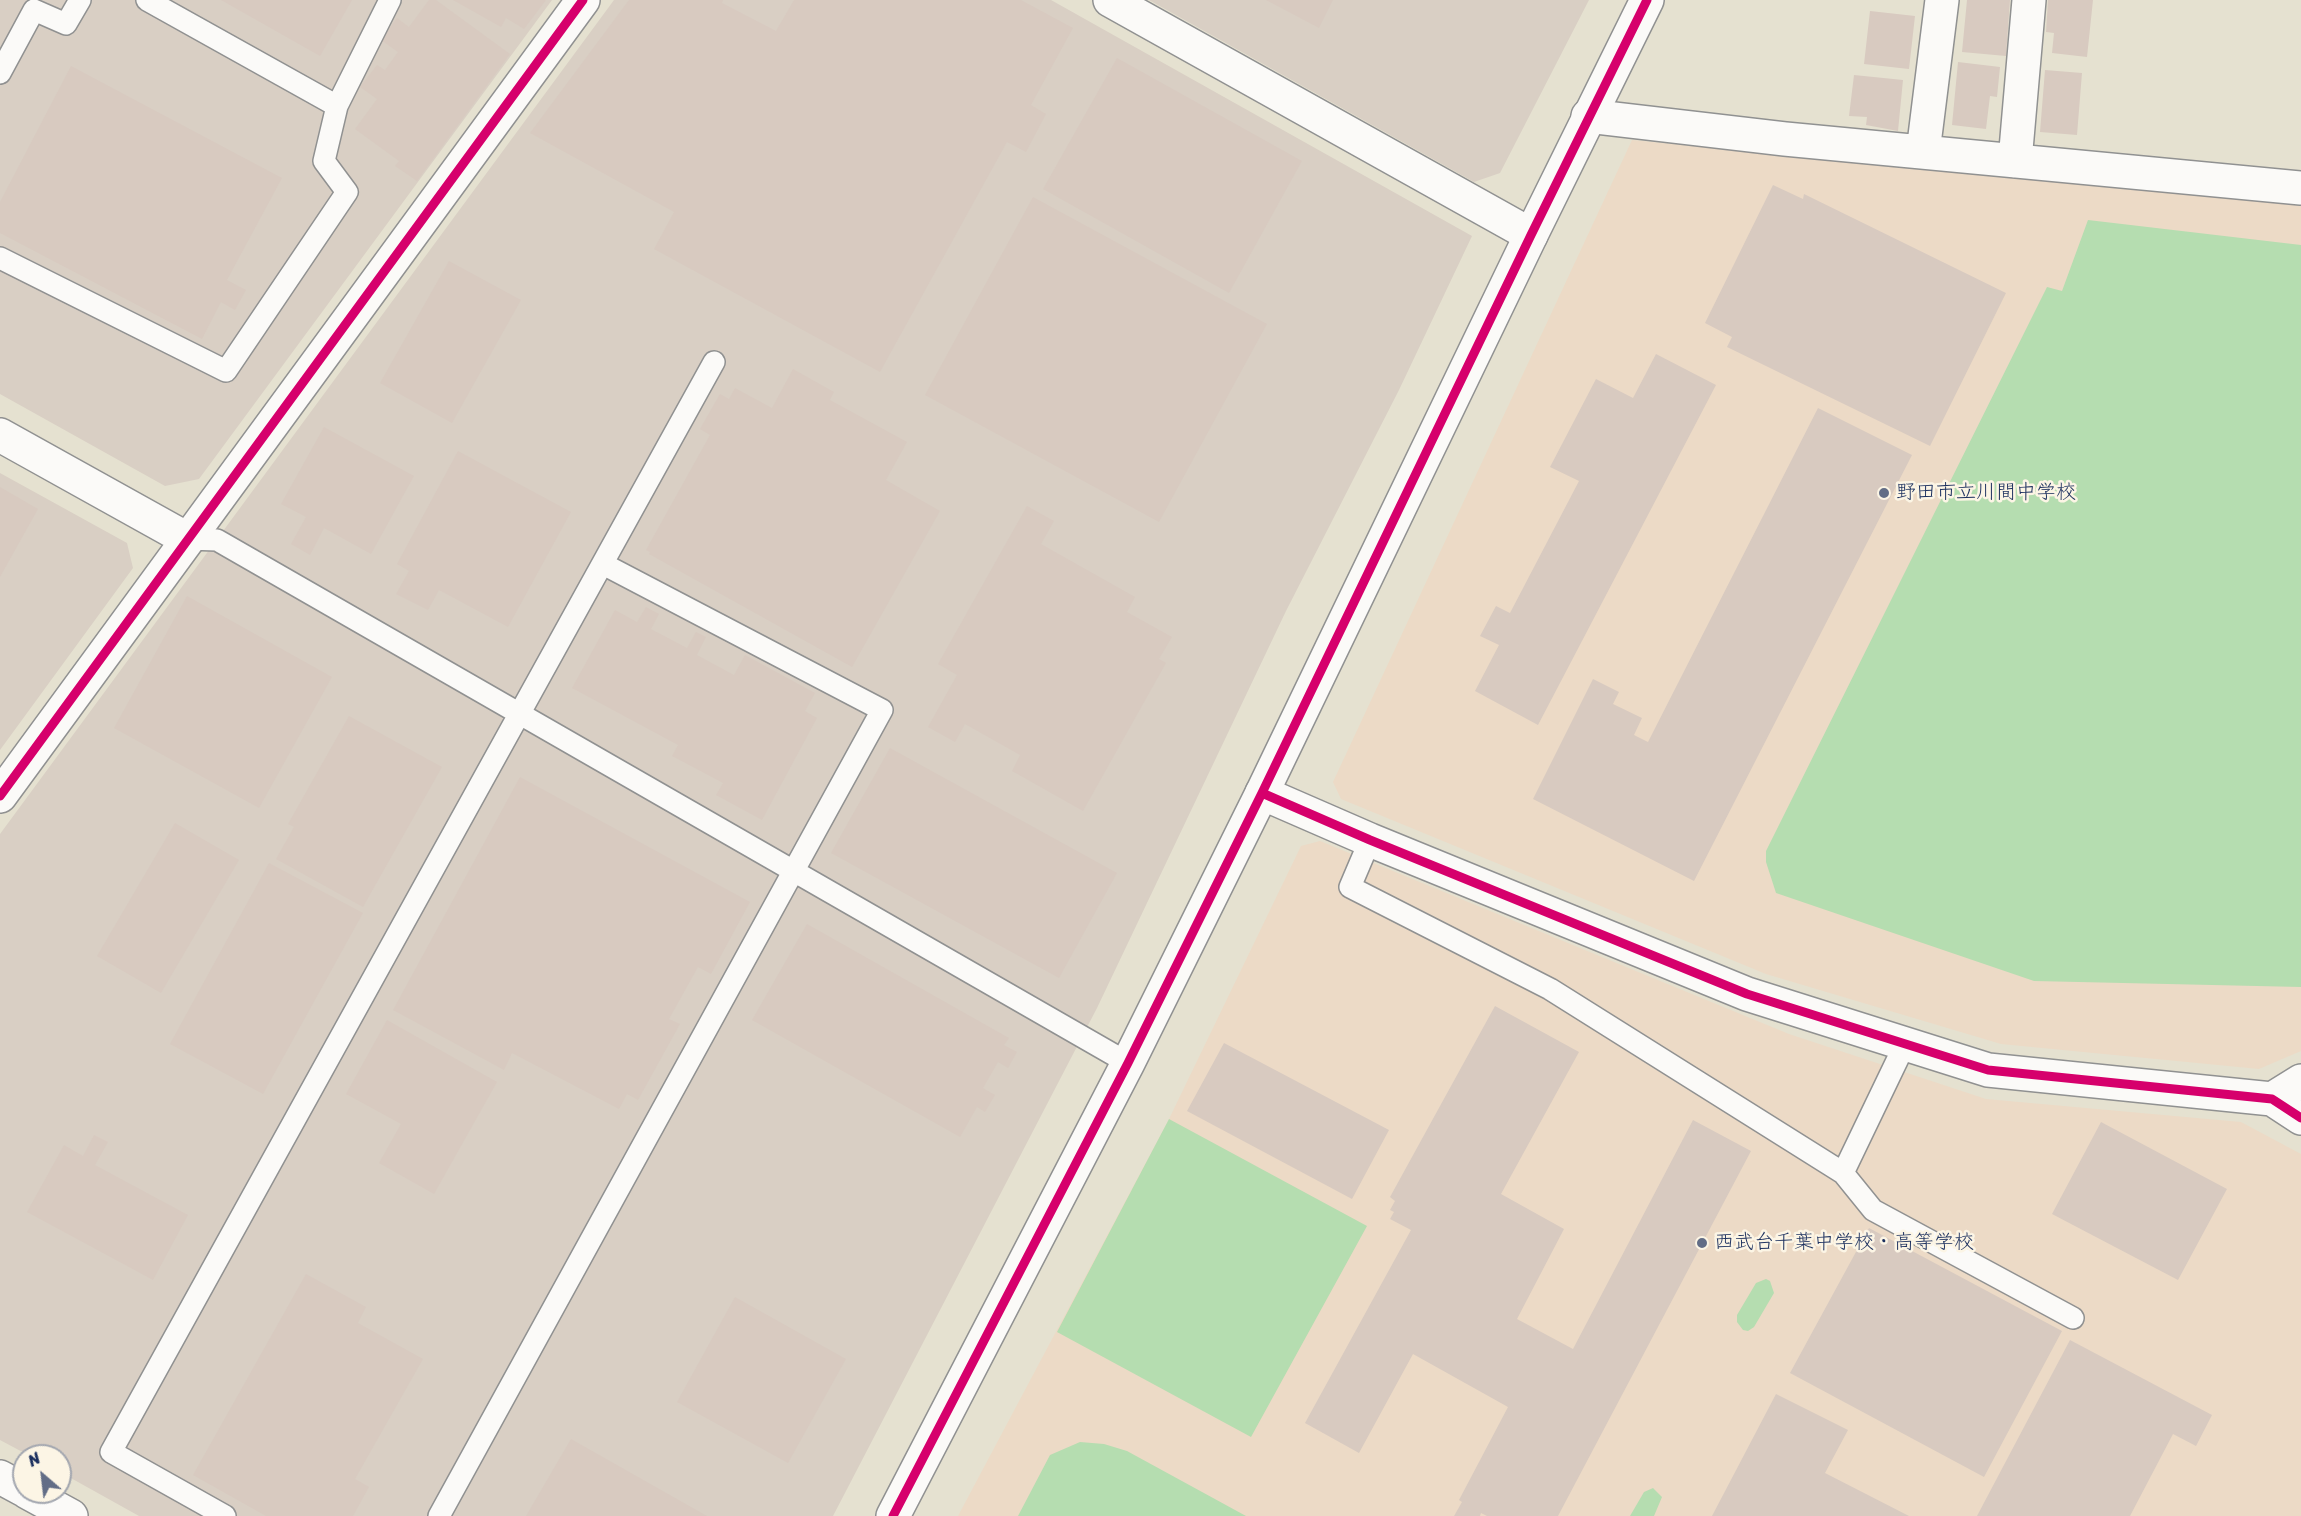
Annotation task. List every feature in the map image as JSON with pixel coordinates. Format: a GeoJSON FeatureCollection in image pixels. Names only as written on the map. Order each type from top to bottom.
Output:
{"type":"FeatureCollection","features":[{"type":"Feature","properties":{"kind":"street"},"geometry":{"type":"LineString","coordinates":[[0,796],[583,0]]}},
{"type":"Feature","properties":{"kind":"street"},"geometry":{"type":"LineString","coordinates":[[1110,0],[1531,235]]}},
{"type":"Feature","properties":{"kind":"street"},"geometry":{"type":"LineString","coordinates":[[893,1516],[1128,1063],[1262,793],[1588,116],[1647,0]]}},
{"type":"Feature","properties":{"kind":"street"},"geometry":{"type":"LineString","coordinates":[[1923,153],[1942,0]]}},
{"type":"Feature","properties":{"kind":"street"},"geometry":{"type":"LineString","coordinates":[[2015,161],[2029,0]]}},
{"type":"Feature","properties":{"kind":"street"},"geometry":{"type":"LineString","coordinates":[[1588,116],[1923,153],[2301,188]]}},
{"type":"Feature","properties":{"kind":"street"},"geometry":{"type":"LineString","coordinates":[[0,435],[188,539]]}},
{"type":"Feature","properties":{"kind":"street"},"geometry":{"type":"LineString","coordinates":[[1262,793],[1370,840],[1747,994],[1988,1070],[2272,1099],[2301,1118]]}},
{"type":"Feature","properties":{"kind":"street"},"geometry":{"type":"LineString","coordinates":[[2272,1099],[2301,1081]]}},
{"type":"Feature","properties":{"kind":"street"},"geometry":{"type":"LineString","coordinates":[[49,1504],[71,1516]]}},
{"type":"Feature","properties":{"kind":"lane"},"geometry":{"type":"LineString","coordinates":[[0,73],[34,10],[66,24],[80,0]]}},
{"type":"Feature","properties":{"kind":"lane"},"geometry":{"type":"LineString","coordinates":[[147,0],[337,106]]}},
{"type":"Feature","properties":{"kind":"lane"},"geometry":{"type":"LineString","coordinates":[[0,258],[226,371],[347,192],[324,161],[337,106],[390,0]]}},
{"type":"Feature","properties":{"kind":"lane"},"geometry":{"type":"LineString","coordinates":[[225,1516],[111,1452],[714,362]]}},
{"type":"Feature","properties":{"kind":"lane"},"geometry":{"type":"LineString","coordinates":[[188,539],[217,540],[1128,1063]]}},
{"type":"Feature","properties":{"kind":"lane"},"geometry":{"type":"LineString","coordinates":[[439,1516],[882,710],[603,564]]}},
{"type":"Feature","properties":{"kind":"lane"},"geometry":{"type":"LineString","coordinates":[[1370,840],[1350,887],[1550,989],[1843,1173],[1873,1210],[2073,1318]]}},
{"type":"Feature","properties":{"kind":"lane"},"geometry":{"type":"LineString","coordinates":[[1843,1173],[1905,1044]]}},
{"type":"Feature","properties":{"kind":"shaded area"},"geometry":{"type":"Polygon","coordinates":[[[0,0],[552,0],[199,479],[165,486],[0,394],[0,0]]]}},
{"type":"Feature","properties":{"kind":"shaded area"},"geometry":{"type":"Polygon","coordinates":[[[614,0],[1051,0],[1472,236],[1399,390],[1286,611],[1097,1008],[833,1516],[139,1516],[72,1479],[72,1444],[12,1444],[12,1446],[0,1440],[0,834],[614,0]]]}},
{"type":"Feature","properties":{"kind":"shaded area"},"geometry":{"type":"Polygon","coordinates":[[[1149,0],[1589,0],[1500,173],[1474,182],[1149,0]]]}},
{"type":"Feature","properties":{"kind":"shaded area","name":"野田市立川間中学校"},"geometry":{"type":"Polygon","coordinates":[[[1632,140],[2301,204],[2301,1051],[2259,1069],[2001,1044],[1766,974],[1341,799],[1333,782],[1632,140]]]}},
{"type":"Feature","properties":{"kind":"shaded area"},"geometry":{"type":"Polygon","coordinates":[[[0,473],[127,543],[133,568],[0,750],[0,473]]]}},
{"type":"Feature","properties":{"kind":"shaded area","name":"西武台千葉中学校・高等学校"},"geometry":{"type":"Polygon","coordinates":[[[1320,841],[1789,1034],[1986,1099],[2241,1122],[2301,1154],[2301,1516],[958,1516],[1169,1119],[1301,846],[1320,841]]]}},
{"type":"Feature","properties":{"kind":"green space"},"geometry":{"type":"Polygon","coordinates":[[[2088,220],[2301,245],[2301,987],[2034,981],[1776,893],[1766,862],[1766,851],[2047,287],[2062,291],[2088,220]]]}},
{"type":"Feature","properties":{"kind":"green space"},"geometry":{"type":"Polygon","coordinates":[[[1169,1119],[1367,1226],[1251,1437],[1057,1332],[1169,1119]]]}},
{"type":"Feature","properties":{"kind":"green space"},"geometry":{"type":"Polygon","coordinates":[[[1766,1279],[1770,1281],[1774,1293],[1754,1327],[1748,1331],[1743,1330],[1737,1322],[1737,1315],[1756,1283],[1766,1279]]]}},
{"type":"Feature","properties":{"kind":"green space"},"geometry":{"type":"Polygon","coordinates":[[[1080,1442],[1104,1444],[1127,1451],[1246,1516],[1018,1516],[1050,1455],[1080,1442]]]}},
{"type":"Feature","properties":{"kind":"green space"},"geometry":{"type":"Polygon","coordinates":[[[1653,1488],[1662,1497],[1654,1516],[1630,1516],[1644,1492],[1653,1488]]]}},
{"type":"Feature","properties":{"kind":"building"},"geometry":{"type":"Polygon","coordinates":[[[221,0],[352,0],[320,56],[221,0]]]}},
{"type":"Feature","properties":{"kind":"building"},"geometry":{"type":"Polygon","coordinates":[[[429,0],[436,0],[510,54],[417,181],[395,166],[399,161],[355,129],[377,99],[360,87],[377,65],[385,70],[398,52],[381,40],[397,18],[409,27],[429,0]]]}},
{"type":"Feature","properties":{"kind":"building"},"geometry":{"type":"Polygon","coordinates":[[[453,0],[546,0],[524,29],[506,18],[501,27],[453,0]]]}},
{"type":"Feature","properties":{"kind":"building"},"geometry":{"type":"Polygon","coordinates":[[[629,0],[723,0],[722,3],[776,31],[794,0],[1021,0],[1073,28],[1031,105],[1046,114],[1026,152],[1007,142],[880,372],[654,249],[674,212],[530,133],[629,0]]]}},
{"type":"Feature","properties":{"kind":"building"},"geometry":{"type":"Polygon","coordinates":[[[1266,0],[1333,0],[1319,28],[1266,0]]]}},
{"type":"Feature","properties":{"kind":"building"},"geometry":{"type":"Polygon","coordinates":[[[1967,0],[2010,0],[2006,56],[1962,52],[1967,0]]]}},
{"type":"Feature","properties":{"kind":"building"},"geometry":{"type":"Polygon","coordinates":[[[2048,0],[2093,0],[2087,57],[2052,53],[2054,33],[2046,32],[2048,0]]]}},
{"type":"Feature","properties":{"kind":"building"},"geometry":{"type":"Polygon","coordinates":[[[1870,11],[1915,16],[1909,69],[1864,64],[1870,11]]]}},
{"type":"Feature","properties":{"kind":"building"},"geometry":{"type":"Polygon","coordinates":[[[1117,58],[1302,161],[1229,293],[1043,189],[1117,58]]]}},
{"type":"Feature","properties":{"kind":"building"},"geometry":{"type":"Polygon","coordinates":[[[1958,62],[2000,67],[1997,97],[1990,96],[1986,129],[1952,125],[1958,62]]]}},
{"type":"Feature","properties":{"kind":"building"},"geometry":{"type":"Polygon","coordinates":[[[71,66],[282,178],[227,280],[246,290],[235,310],[221,302],[202,339],[0,233],[0,202],[71,66]]]}},
{"type":"Feature","properties":{"kind":"building"},"geometry":{"type":"Polygon","coordinates":[[[2045,70],[2082,73],[2077,135],[2040,132],[2045,70]]]}},
{"type":"Feature","properties":{"kind":"building"},"geometry":{"type":"Polygon","coordinates":[[[1854,75],[1903,80],[1898,131],[1866,125],[1867,117],[1849,116],[1854,75]]]}},
{"type":"Feature","properties":{"kind":"building"},"geometry":{"type":"Polygon","coordinates":[[[1773,185],[1803,199],[1804,194],[2006,293],[1930,446],[1727,347],[1732,337],[1705,323],[1773,185]]]}},
{"type":"Feature","properties":{"kind":"building"},"geometry":{"type":"Polygon","coordinates":[[[1033,197],[1267,324],[1159,522],[925,395],[1033,197]]]}},
{"type":"Feature","properties":{"kind":"building"},"geometry":{"type":"Polygon","coordinates":[[[449,261],[521,300],[452,423],[380,383],[449,261]]]}},
{"type":"Feature","properties":{"kind":"building"},"geometry":{"type":"Polygon","coordinates":[[[1656,354],[1716,385],[1538,725],[1475,691],[1499,645],[1480,636],[1496,606],[1510,613],[1579,481],[1550,467],[1596,379],[1633,398],[1656,354]]]}},
{"type":"Feature","properties":{"kind":"building"},"geometry":{"type":"Polygon","coordinates":[[[793,369],[834,392],[830,400],[907,442],[886,480],[940,511],[852,667],[649,554],[650,552],[646,550],[710,435],[700,429],[720,394],[729,399],[735,388],[772,408],[793,369]]]}},
{"type":"Feature","properties":{"kind":"building"},"geometry":{"type":"Polygon","coordinates":[[[1818,408],[1912,455],[1694,881],[1533,799],[1593,679],[1619,692],[1613,704],[1642,718],[1634,735],[1648,742],[1818,408]]]}},
{"type":"Feature","properties":{"kind":"building"},"geometry":{"type":"Polygon","coordinates":[[[324,427],[414,476],[371,554],[324,528],[310,555],[291,544],[306,517],[281,504],[324,427]]]}},
{"type":"Feature","properties":{"kind":"building"},"geometry":{"type":"Polygon","coordinates":[[[458,451],[571,512],[508,627],[439,590],[428,610],[396,594],[409,571],[397,564],[458,451]]]}},
{"type":"Feature","properties":{"kind":"building"},"geometry":{"type":"Polygon","coordinates":[[[0,487],[38,509],[0,577],[0,487]]]}},
{"type":"Feature","properties":{"kind":"building"},"geometry":{"type":"Polygon","coordinates":[[[1027,506],[1054,521],[1041,544],[1135,597],[1127,612],[1172,637],[1159,659],[1166,663],[1083,811],[1012,771],[1020,755],[965,724],[955,742],[928,727],[957,675],[938,664],[1027,506]]]}},
{"type":"Feature","properties":{"kind":"building"},"geometry":{"type":"Polygon","coordinates":[[[187,596],[332,677],[259,808],[114,728],[187,596]]]}},
{"type":"Feature","properties":{"kind":"building"},"geometry":{"type":"Polygon","coordinates":[[[646,607],[659,614],[651,629],[687,648],[696,632],[706,637],[697,655],[734,675],[745,655],[815,693],[805,711],[817,718],[762,820],[716,795],[723,783],[672,756],[678,745],[572,688],[615,610],[637,622],[646,607]]]}},
{"type":"Feature","properties":{"kind":"building"},"geometry":{"type":"Polygon","coordinates":[[[349,716],[442,767],[363,907],[276,859],[294,827],[288,824],[349,716]]]}},
{"type":"Feature","properties":{"kind":"building"},"geometry":{"type":"Polygon","coordinates":[[[890,748],[1117,873],[1059,978],[831,853],[890,748]]]}},
{"type":"Feature","properties":{"kind":"building"},"geometry":{"type":"Polygon","coordinates":[[[520,777],[750,902],[711,974],[698,967],[669,1019],[680,1024],[638,1100],[627,1094],[619,1109],[512,1053],[504,1070],[393,1010],[520,777]]]}},
{"type":"Feature","properties":{"kind":"building"},"geometry":{"type":"Polygon","coordinates":[[[175,823],[239,860],[161,993],[97,956],[175,823]]]}},
{"type":"Feature","properties":{"kind":"building"},"geometry":{"type":"Polygon","coordinates":[[[269,863],[363,913],[263,1094],[170,1044],[269,863]]]}},
{"type":"Feature","properties":{"kind":"building"},"geometry":{"type":"Polygon","coordinates":[[[807,924],[1009,1038],[1004,1045],[1017,1052],[1008,1068],[998,1062],[983,1088],[995,1095],[985,1112],[977,1107],[960,1137],[752,1020],[807,924]]]}},
{"type":"Feature","properties":{"kind":"building"},"geometry":{"type":"Polygon","coordinates":[[[1495,1006],[1579,1052],[1501,1194],[1564,1229],[1517,1319],[1573,1349],[1693,1120],[1751,1151],[1558,1516],[1487,1516],[1481,1513],[1480,1516],[1454,1516],[1462,1502],[1459,1500],[1508,1407],[1413,1354],[1359,1453],[1305,1423],[1411,1230],[1390,1219],[1394,1212],[1390,1210],[1395,1201],[1390,1197],[1495,1006]]]}},
{"type":"Feature","properties":{"kind":"building"},"geometry":{"type":"Polygon","coordinates":[[[387,1020],[497,1082],[434,1194],[379,1163],[401,1124],[346,1094],[387,1020]]]}},
{"type":"Feature","properties":{"kind":"building"},"geometry":{"type":"Polygon","coordinates":[[[1224,1043],[1389,1130],[1352,1199],[1187,1111],[1224,1043]]]}},
{"type":"Feature","properties":{"kind":"building"},"geometry":{"type":"Polygon","coordinates":[[[2101,1122],[2227,1189],[2178,1280],[2052,1214],[2101,1122]]]}},
{"type":"Feature","properties":{"kind":"building"},"geometry":{"type":"Polygon","coordinates":[[[94,1135],[108,1142],[95,1165],[188,1215],[153,1280],[27,1212],[64,1145],[83,1156],[94,1135]]]}},
{"type":"Feature","properties":{"kind":"building"},"geometry":{"type":"Polygon","coordinates":[[[1869,1228],[2062,1331],[1984,1477],[1790,1373],[1869,1228]]]}},
{"type":"Feature","properties":{"kind":"building"},"geometry":{"type":"Polygon","coordinates":[[[306,1274],[366,1307],[358,1323],[423,1359],[355,1479],[369,1487],[353,1516],[266,1516],[193,1475],[306,1274]]]}},
{"type":"Feature","properties":{"kind":"building"},"geometry":{"type":"Polygon","coordinates":[[[735,1297],[846,1359],[788,1463],[677,1402],[735,1297]]]}},
{"type":"Feature","properties":{"kind":"building"},"geometry":{"type":"Polygon","coordinates":[[[2070,1340],[2212,1415],[2196,1446],[2173,1434],[2130,1516],[1977,1516],[2070,1340]]]}},
{"type":"Feature","properties":{"kind":"building"},"geometry":{"type":"Polygon","coordinates":[[[1776,1394],[1848,1430],[1825,1473],[1909,1516],[1712,1516],[1776,1394]]]}},
{"type":"Feature","properties":{"kind":"building"},"geometry":{"type":"Polygon","coordinates":[[[571,1439],[707,1516],[526,1516],[571,1439]]]}},
{"type":"Feature","properties":{"kind":"cycle path"},"geometry":{"type":"LineString","coordinates":[[0,796],[583,0]]}},
{"type":"Feature","properties":{"kind":"cycle path"},"geometry":{"type":"LineString","coordinates":[[893,1516],[1128,1063],[1262,793],[1647,0]]}},
{"type":"Feature","properties":{"kind":"cycle path"},"geometry":{"type":"LineString","coordinates":[[1262,793],[1370,840],[1747,994],[1988,1070],[2272,1099],[2301,1118]]}},
{"type":"Feature","properties":{"kind":"place","name":"野田市立川間中学校"},"geometry":{"type":"Point","coordinates":[1884,493]}},
{"type":"Feature","properties":{"kind":"place","name":"西武台千葉中学校・高等学校"},"geometry":{"type":"Point","coordinates":[1702,1243]}}]}
